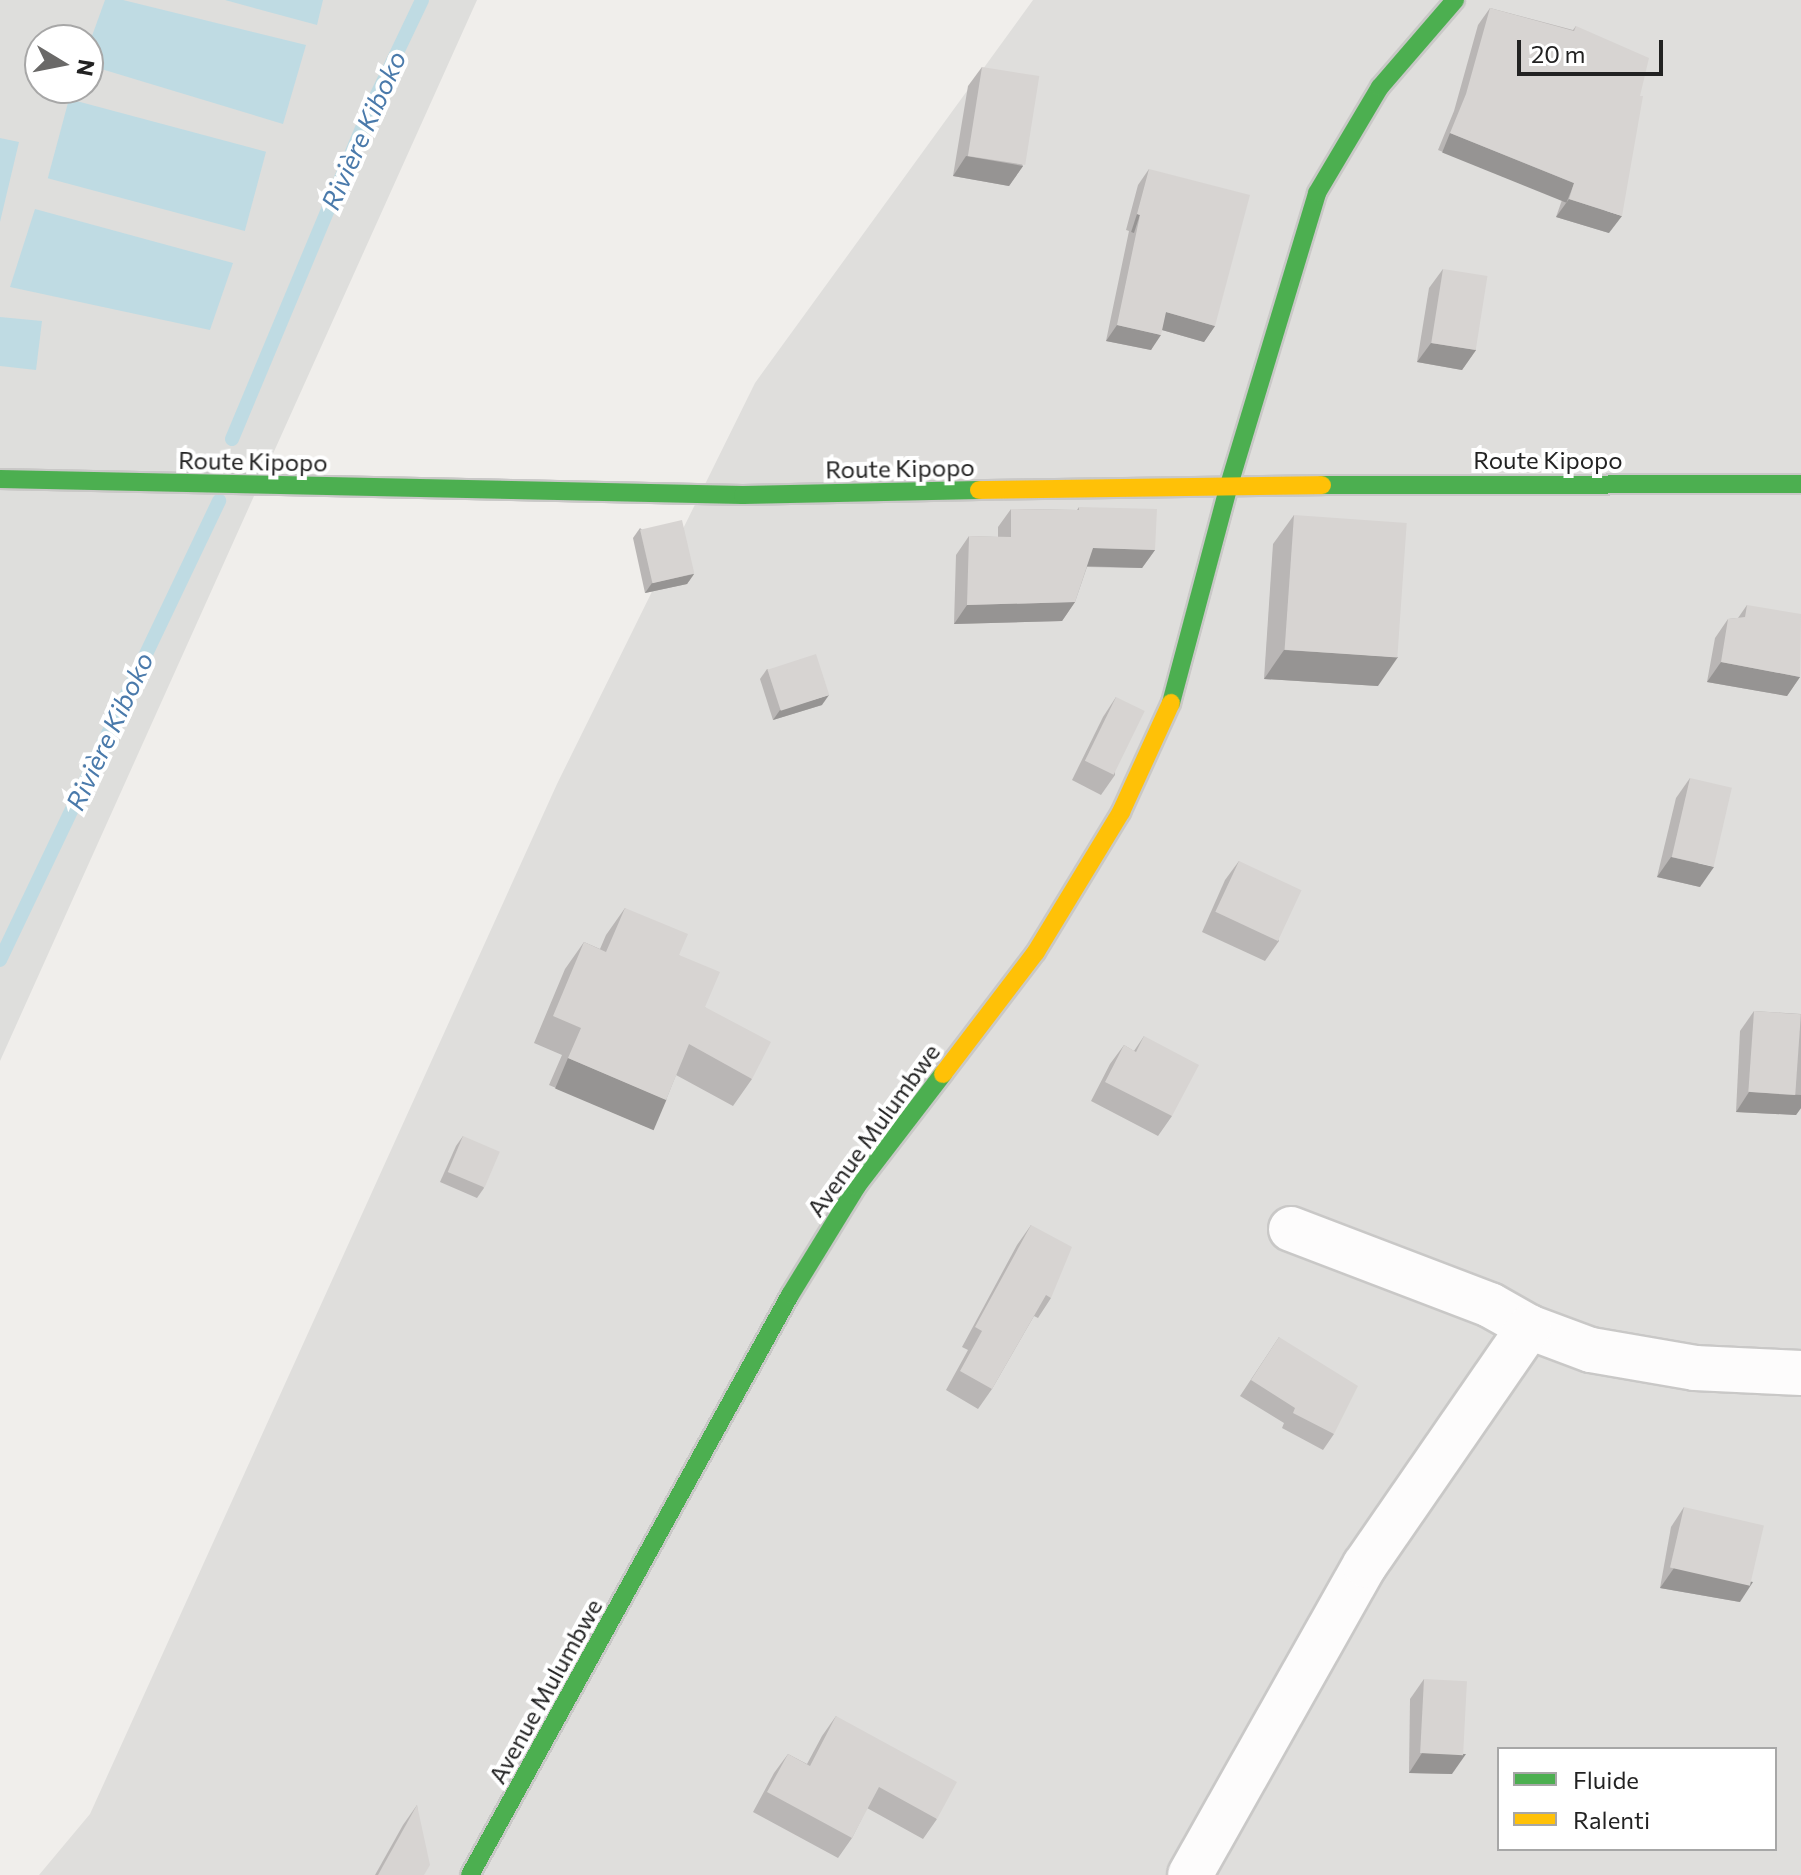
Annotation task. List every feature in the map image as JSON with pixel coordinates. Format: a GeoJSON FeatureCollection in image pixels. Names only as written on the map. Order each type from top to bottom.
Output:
{"type":"FeatureCollection","features":[{"type":"Feature","properties":{"kind":"street","name":"Avenue Mulumbwe"},"geometry":{"type":"LineString","coordinates":[[470,1875],[798,1281],[857,1186],[1036,952],[1121,812],[1170,708],[1229,485],[1317,193],[1380,87],[1455,0]]}},
{"type":"Feature","properties":{"kind":"street","name":"Route Kipopo"},"geometry":{"type":"LineString","coordinates":[[0,479],[743,495],[1229,485],[1801,484]]}},
{"type":"Feature","properties":{"kind":"street"},"geometry":{"type":"LineString","coordinates":[[1291,1229],[1490,1305],[1529,1327],[1591,1350],[1695,1368],[1801,1373]]}},
{"type":"Feature","properties":{"kind":"street"},"geometry":{"type":"LineString","coordinates":[[1190,1875],[1365,1565],[1529,1327]]}},
{"type":"Feature","properties":{"kind":"shaded area"},"geometry":{"type":"Polygon","coordinates":[[[0,0],[477,0],[0,1061],[0,0]]]}},
{"type":"Feature","properties":{"kind":"shaded area"},"geometry":{"type":"Polygon","coordinates":[[[1033,0],[1801,0],[1801,1875],[39,1875],[90,1814],[557,784],[755,383],[1033,0]]]}},
{"type":"Feature","properties":{"kind":"water"},"geometry":{"type":"Polygon","coordinates":[[[105,0],[123,0],[306,45],[283,124],[104,70],[104,24],[96,24],[105,0]]]}},
{"type":"Feature","properties":{"kind":"water"},"geometry":{"type":"Polygon","coordinates":[[[225,0],[323,0],[317,25],[225,0]]]}},
{"type":"Feature","properties":{"kind":"water"},"geometry":{"type":"Polygon","coordinates":[[[68,104],[88,104],[266,152],[245,231],[48,178],[68,104]]]}},
{"type":"Feature","properties":{"kind":"water"},"geometry":{"type":"Polygon","coordinates":[[[0,138],[19,142],[0,222],[0,138]]]}},
{"type":"Feature","properties":{"kind":"water"},"geometry":{"type":"Polygon","coordinates":[[[35,209],[233,263],[210,330],[10,287],[35,209]]]}},
{"type":"Feature","properties":{"kind":"water"},"geometry":{"type":"Polygon","coordinates":[[[0,317],[42,321],[36,370],[0,366],[0,317]]]}},
{"type":"Feature","properties":{"kind":"building"},"geometry":{"type":"Polygon","coordinates":[[[1490,8],[1574,31],[1576,26],[1649,58],[1640,96],[1643,96],[1622,216],[1569,199],[1574,183],[1450,133],[1466,94],[1490,8]]]}},
{"type":"Feature","properties":{"kind":"building"},"geometry":{"type":"Polygon","coordinates":[[[982,67],[1039,76],[1025,165],[968,156],[982,67]]]}},
{"type":"Feature","properties":{"kind":"building"},"geometry":{"type":"Polygon","coordinates":[[[1149,169],[1250,195],[1215,326],[1166,312],[1161,335],[1117,325],[1140,215],[1137,214],[1149,169]]]}},
{"type":"Feature","properties":{"kind":"building"},"geometry":{"type":"Polygon","coordinates":[[[1443,269],[1487,276],[1476,350],[1431,343],[1443,269]]]}},
{"type":"Feature","properties":{"kind":"building"},"geometry":{"type":"Polygon","coordinates":[[[1079,507],[1157,509],[1155,550],[1093,548],[1075,602],[967,605],[969,536],[1011,537],[1011,509],[1079,510],[1079,507]]]}},
{"type":"Feature","properties":{"kind":"building"},"geometry":{"type":"Polygon","coordinates":[[[1294,515],[1407,523],[1397,658],[1285,650],[1294,515]]]}},
{"type":"Feature","properties":{"kind":"building"},"geometry":{"type":"Polygon","coordinates":[[[682,520],[694,574],[652,583],[640,530],[682,520]]]}},
{"type":"Feature","properties":{"kind":"building"},"geometry":{"type":"Polygon","coordinates":[[[1747,605],[1801,614],[1800,677],[1721,662],[1728,619],[1745,617],[1747,605]]]}},
{"type":"Feature","properties":{"kind":"building"},"geometry":{"type":"Polygon","coordinates":[[[816,654],[829,695],[781,711],[767,670],[816,654]]]}},
{"type":"Feature","properties":{"kind":"building"},"geometry":{"type":"Polygon","coordinates":[[[1116,697],[1145,711],[1114,775],[1085,761],[1116,697]]]}},
{"type":"Feature","properties":{"kind":"building"},"geometry":{"type":"Polygon","coordinates":[[[1690,778],[1732,788],[1714,867],[1672,857],[1690,778]]]}},
{"type":"Feature","properties":{"kind":"building"},"geometry":{"type":"Polygon","coordinates":[[[1239,861],[1302,890],[1278,941],[1215,912],[1239,861]]]}},
{"type":"Feature","properties":{"kind":"building"},"geometry":{"type":"Polygon","coordinates":[[[625,908],[688,934],[679,955],[720,972],[705,1007],[771,1042],[752,1079],[689,1044],[666,1100],[568,1058],[581,1028],[553,1016],[584,942],[606,952],[625,908]]]}},
{"type":"Feature","properties":{"kind":"building"},"geometry":{"type":"Polygon","coordinates":[[[1754,1011],[1801,1014],[1795,1095],[1748,1092],[1754,1011]]]}},
{"type":"Feature","properties":{"kind":"building"},"geometry":{"type":"Polygon","coordinates":[[[1144,1036],[1199,1065],[1172,1116],[1105,1082],[1124,1045],[1136,1052],[1144,1036]]]}},
{"type":"Feature","properties":{"kind":"building"},"geometry":{"type":"Polygon","coordinates":[[[463,1136],[500,1152],[485,1188],[448,1172],[463,1136]]]}},
{"type":"Feature","properties":{"kind":"building"},"geometry":{"type":"Polygon","coordinates":[[[1031,1225],[1072,1247],[1051,1298],[1046,1295],[992,1389],[960,1371],[982,1331],[975,1327],[1031,1225]]]}},
{"type":"Feature","properties":{"kind":"building"},"geometry":{"type":"Polygon","coordinates":[[[1279,1337],[1358,1386],[1334,1434],[1293,1413],[1295,1408],[1251,1380],[1279,1337]]]}},
{"type":"Feature","properties":{"kind":"building"},"geometry":{"type":"Polygon","coordinates":[[[1684,1507],[1764,1525],[1750,1586],[1670,1567],[1684,1507]]]}},
{"type":"Feature","properties":{"kind":"building"},"geometry":{"type":"Polygon","coordinates":[[[1424,1679],[1467,1681],[1463,1755],[1420,1753],[1424,1679]]]}},
{"type":"Feature","properties":{"kind":"building"},"geometry":{"type":"Polygon","coordinates":[[[836,1716],[957,1782],[937,1819],[879,1787],[852,1838],[767,1792],[788,1754],[810,1766],[836,1716]]]}},
{"type":"Feature","properties":{"kind":"building"},"geometry":{"type":"Polygon","coordinates":[[[417,1805],[430,1865],[424,1875],[378,1875],[417,1805]]]}},
{"type":"Feature","properties":{"kind":"waterway","name":"Rivière Kiboko"},"geometry":{"type":"LineString","coordinates":[[232,439],[372,105],[422,0]]}},
{"type":"Feature","properties":{"kind":"waterway","name":"Rivière Kiboko"},"geometry":{"type":"LineString","coordinates":[[0,960],[219,501]]}},
{"type":"Feature","properties":{"kind":"traffic: fast"},"geometry":{"type":"LineString","coordinates":[[1171,703],[1229,485],[1317,193],[1380,87],[1455,0]]}},
{"type":"Feature","properties":{"kind":"traffic: fast"},"geometry":{"type":"LineString","coordinates":[[0,479],[743,495],[979,490]]}},
{"type":"Feature","properties":{"kind":"traffic: fast"},"geometry":{"type":"LineString","coordinates":[[1322,485],[1801,484]]}},
{"type":"Feature","properties":{"kind":"traffic: fast"},"geometry":{"type":"LineString","coordinates":[[470,1875],[790,1295],[857,1186],[943,1074]]}},
{"type":"Feature","properties":{"kind":"traffic: slow"},"geometry":{"type":"LineString","coordinates":[[979,490],[1322,485]]}},
{"type":"Feature","properties":{"kind":"traffic: slow"},"geometry":{"type":"LineString","coordinates":[[943,1074],[1036,952],[1121,812],[1171,703]]}}]}
